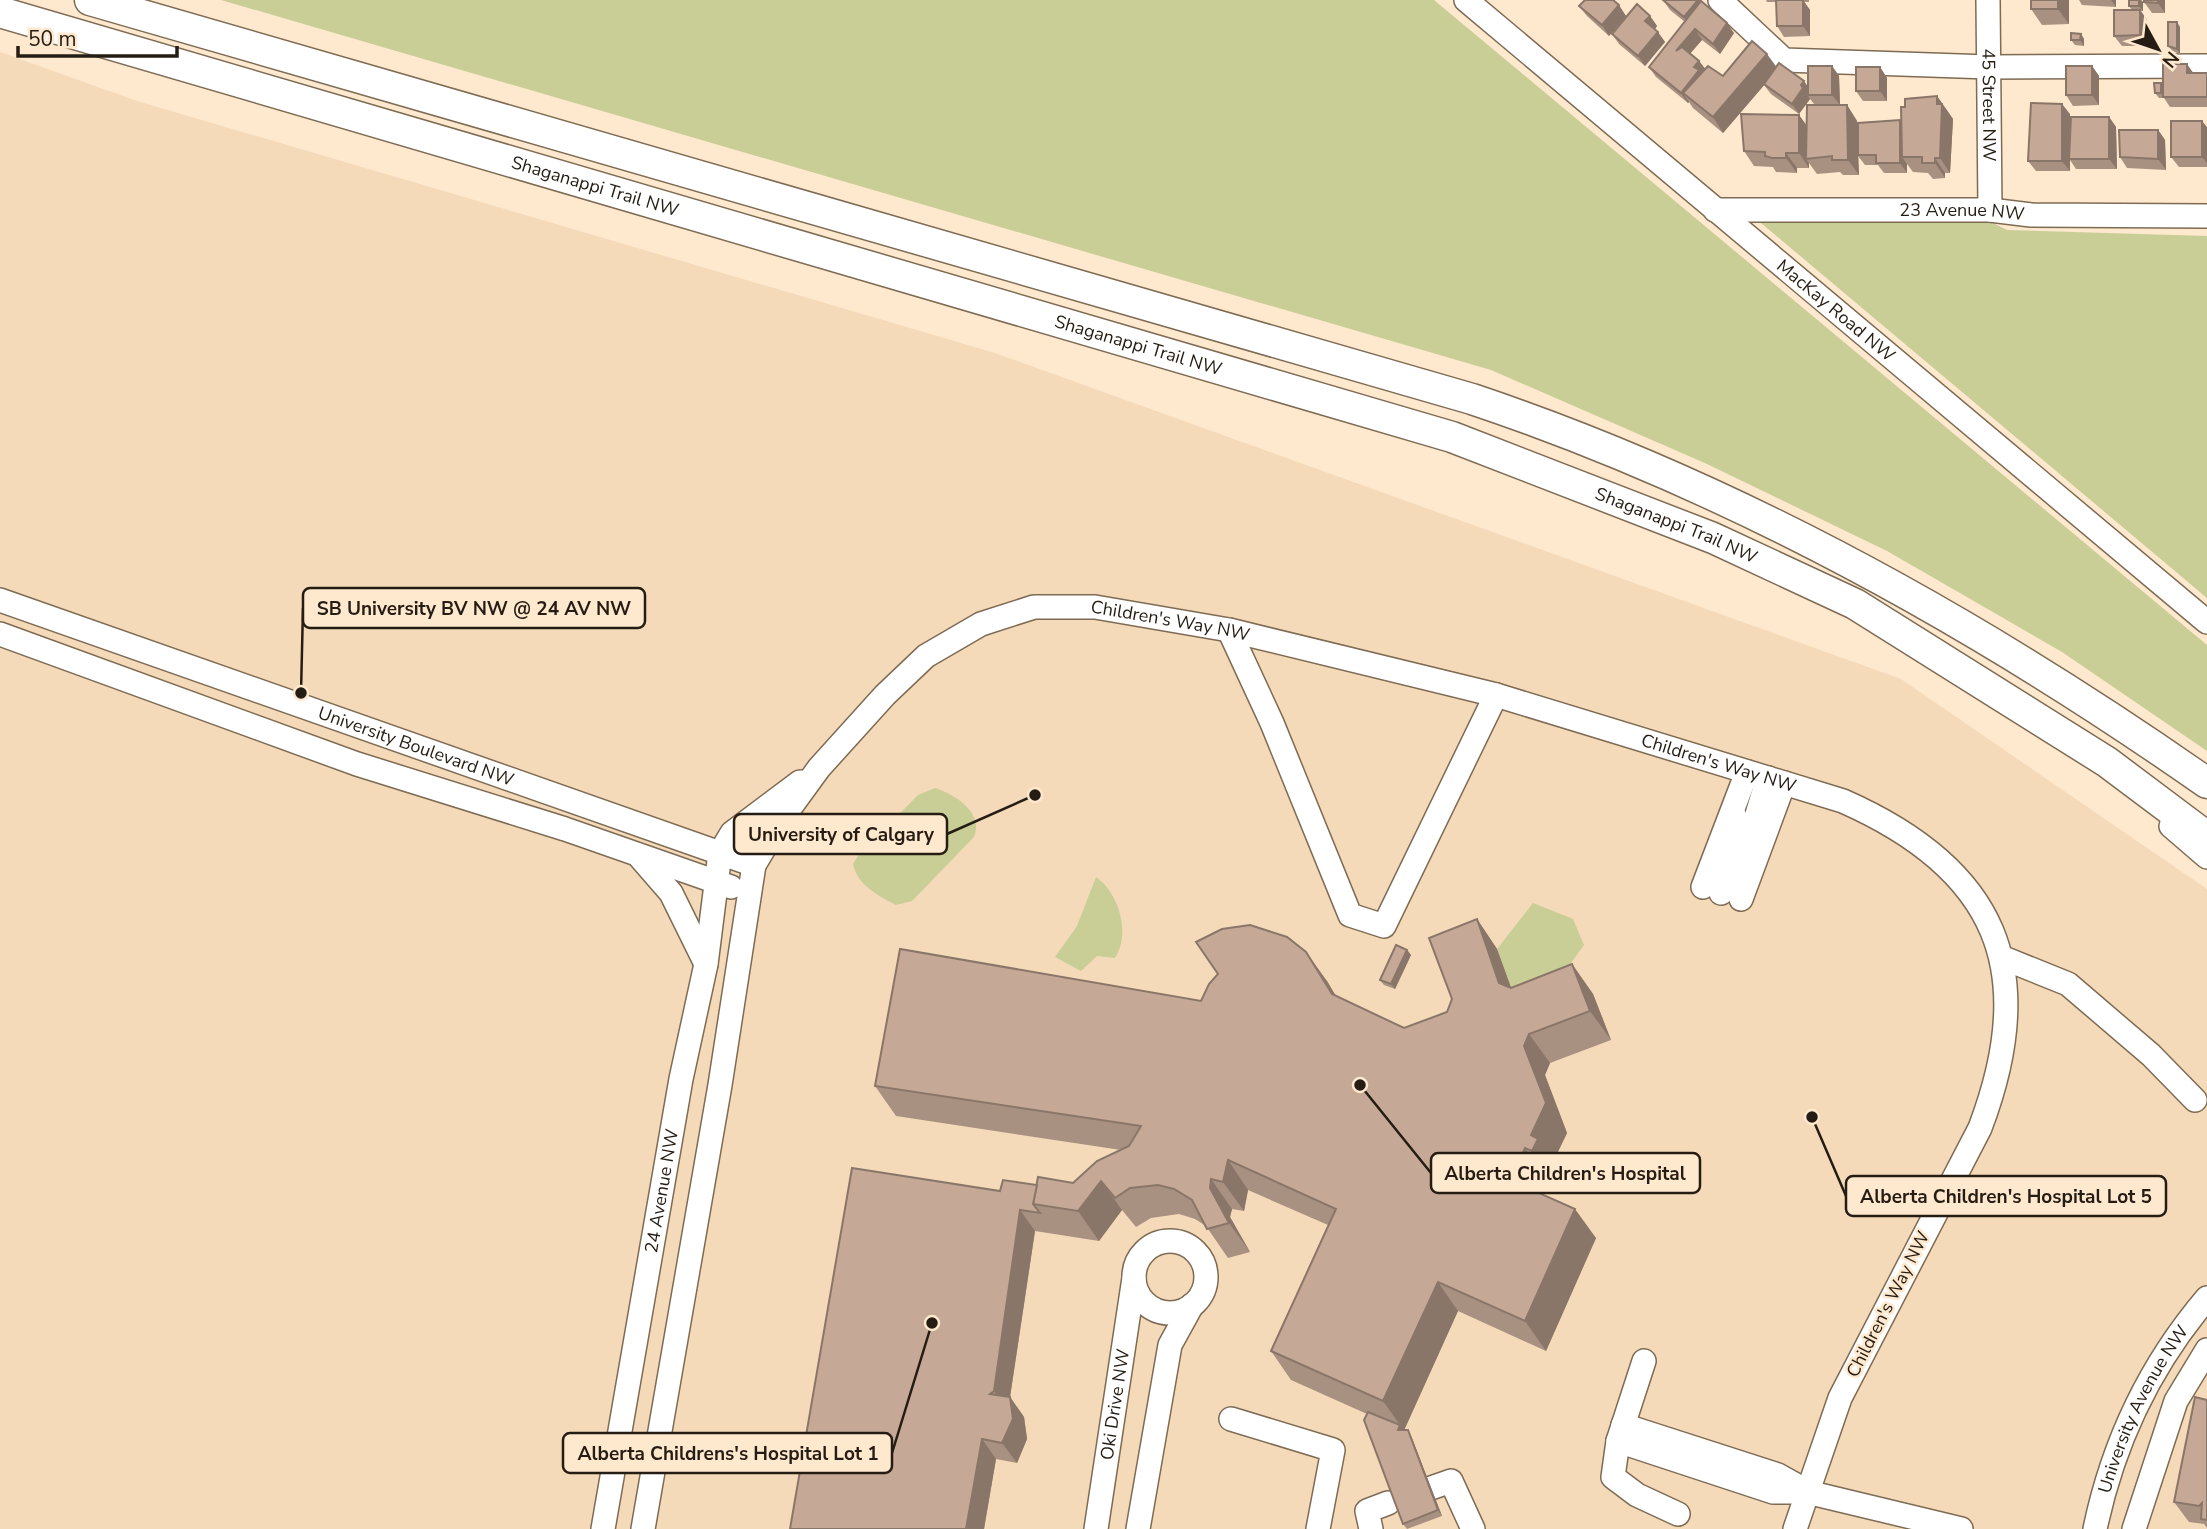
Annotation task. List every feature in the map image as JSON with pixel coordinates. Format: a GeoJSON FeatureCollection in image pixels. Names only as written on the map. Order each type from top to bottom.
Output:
{"type":"FeatureCollection","features":[{"type":"Feature","properties":{"kind":"main road"},"geometry":{"type":"LineString","coordinates":[[90,0],[1458,395],[1546,424],[1737,506],[1871,573],[1981,636],[2116,720],[2207,783]]}},
{"type":"Feature","properties":{"kind":"main road","name":"Shaganappi Trail NW"},"geometry":{"type":"LineString","coordinates":[[0,12],[1452,437],[1713,538],[1854,604],[2107,762],[2207,837]]}},
{"type":"Feature","properties":{"kind":"street","name":"MacKay Road NW"},"geometry":{"type":"LineString","coordinates":[[1466,0],[2207,622]]}},
{"type":"Feature","properties":{"kind":"street"},"geometry":{"type":"LineString","coordinates":[[1720,0],[1784,60],[1989,67],[2207,66]]}},
{"type":"Feature","properties":{"kind":"street","name":"45 Street NW"},"geometry":{"type":"LineString","coordinates":[[1988,0],[1990,210]]}},
{"type":"Feature","properties":{"kind":"street","name":"23 Avenue NW"},"geometry":{"type":"LineString","coordinates":[[1715,210],[1990,210],[2031,215],[2207,216]]}},
{"type":"Feature","properties":{"kind":"street","name":"University Boulevard NW"},"geometry":{"type":"LineString","coordinates":[[0,600],[754,865]]}},
{"type":"Feature","properties":{"kind":"street","name":"Children's Way NW"},"geometry":{"type":"LineString","coordinates":[[754,865],[779,823],[819,768],[885,695],[926,656],[981,624],[1034,607],[1095,607],[1229,630],[1496,695],[1843,801],[1886,819],[1919,841],[1945,864],[1972,897],[1989,924],[2001,957],[2008,1002],[2006,1041],[1996,1086],[1980,1128],[1840,1398],[1795,1529]]}},
{"type":"Feature","properties":{"kind":"street"},"geometry":{"type":"LineString","coordinates":[[1229,630],[1272,723],[1350,915],[1384,926],[1496,695]]}},
{"type":"Feature","properties":{"kind":"street","name":"University Boulevard NW"},"geometry":{"type":"LineString","coordinates":[[0,634],[357,764],[636,852],[719,884],[748,892]]}},
{"type":"Feature","properties":{"kind":"street"},"geometry":{"type":"LineString","coordinates":[[2107,762],[2135,794],[2207,857]]}},
{"type":"Feature","properties":{"kind":"street","name":"Children's Way NW"},"geometry":{"type":"LineString","coordinates":[[720,853],[732,833],[819,768]]}},
{"type":"Feature","properties":{"kind":"street"},"geometry":{"type":"LineString","coordinates":[[1766,778],[1751,834],[1755,862],[1722,893],[1735,804],[1766,778]]}},
{"type":"Feature","properties":{"kind":"street"},"geometry":{"type":"LineString","coordinates":[[636,852],[671,893],[706,964]]}},
{"type":"Feature","properties":{"kind":"street","name":"24 Avenue NW"},"geometry":{"type":"LineString","coordinates":[[603,1529],[681,1079],[706,964],[719,884],[720,853]]}},
{"type":"Feature","properties":{"kind":"street"},"geometry":{"type":"LineString","coordinates":[[643,1529],[720,1085],[754,865]]}},
{"type":"Feature","properties":{"kind":"street"},"geometry":{"type":"LineString","coordinates":[[2001,957],[2068,984],[2151,1055],[2195,1100]]}},
{"type":"Feature","properties":{"kind":"street"},"geometry":{"type":"LineString","coordinates":[[1138,1529],[1170,1345],[1205,1284],[1205,1272],[1194,1251],[1184,1244],[1161,1242],[1150,1247],[1135,1266],[1134,1278],[1142,1300],[1160,1311],[1182,1311],[1192,1305]]}},
{"type":"Feature","properties":{"kind":"street","name":"Oki Drive NW"},"geometry":{"type":"LineString","coordinates":[[1096,1529],[1134,1278]]}},
{"type":"Feature","properties":{"kind":"street","name":"University Avenue NW"},"geometry":{"type":"LineString","coordinates":[[2095,1529],[2119,1443],[2143,1387],[2207,1298]]}},
{"type":"Feature","properties":{"kind":"street","name":"University Avenue NW"},"geometry":{"type":"LineString","coordinates":[[2134,1529],[2176,1401],[2207,1350]]}},
{"type":"Feature","properties":{"kind":"street"},"geometry":{"type":"LineString","coordinates":[[1644,1361],[1621,1433],[1613,1477],[1637,1494],[1678,1514]]}},
{"type":"Feature","properties":{"kind":"street"},"geometry":{"type":"LineString","coordinates":[[1231,1419],[1333,1450],[1318,1529]]}},
{"type":"Feature","properties":{"kind":"street"},"geometry":{"type":"LineString","coordinates":[[1621,1433],[1779,1475],[1807,1492],[1956,1528]]}},
{"type":"Feature","properties":{"kind":"street"},"geometry":{"type":"LineString","coordinates":[[1431,1488],[1451,1481],[1473,1529]]}},
{"type":"Feature","properties":{"kind":"street"},"geometry":{"type":"LineString","coordinates":[[1371,1529],[1367,1511],[1388,1503]]}},
{"type":"Feature","properties":{"kind":"shaded area"},"geometry":{"type":"Polygon","coordinates":[[[0,52],[137,101],[995,353],[1901,679],[2207,889],[2207,1529],[0,1529],[0,52]]]}},
{"type":"Feature","properties":{"kind":"green space"},"geometry":{"type":"Polygon","coordinates":[[[221,0],[1434,0],[2207,645],[2207,751],[2062,652],[1887,551],[1707,464],[1491,370],[221,0]]]}},
{"type":"Feature","properties":{"kind":"green space"},"geometry":{"type":"Polygon","coordinates":[[[1991,222],[2007,230],[2207,236],[2207,598],[1761,223],[1991,222]]]}},
{"type":"Feature","properties":{"kind":"green space"},"geometry":{"type":"Polygon","coordinates":[[[935,788],[959,800],[972,813],[976,829],[974,837],[912,901],[896,905],[864,884],[853,864],[918,795],[935,788]]]}},
{"type":"Feature","properties":{"kind":"green space"},"geometry":{"type":"Polygon","coordinates":[[[1096,877],[1111,893],[1116,903],[1122,937],[1115,958],[1097,956],[1081,971],[1055,957],[1077,926],[1096,877]]]}},
{"type":"Feature","properties":{"kind":"green space"},"geometry":{"type":"Polygon","coordinates":[[[1533,903],[1573,919],[1584,945],[1571,963],[1581,992],[1520,1012],[1497,949],[1533,903]]]}},
{"type":"Feature","properties":{"kind":"building"},"geometry":{"type":"Polygon","coordinates":[[[1585,0],[1613,0],[1619,5],[1602,25],[1579,6],[1585,0]]]}},
{"type":"Feature","properties":{"kind":"building"},"geometry":{"type":"Polygon","coordinates":[[[1663,0],[1698,0],[1684,17],[1663,0]]]}},
{"type":"Feature","properties":{"kind":"building"},"geometry":{"type":"Polygon","coordinates":[[[1776,0],[1803,0],[1803,26],[1777,26],[1776,0]]]}},
{"type":"Feature","properties":{"kind":"building"},"geometry":{"type":"Polygon","coordinates":[[[2031,0],[2058,0],[2058,9],[2031,9],[2031,0]]]}},
{"type":"Feature","properties":{"kind":"building"},"geometry":{"type":"Polygon","coordinates":[[[2129,0],[2139,0],[2139,6],[2129,6],[2129,0]]]}},
{"type":"Feature","properties":{"kind":"building"},"geometry":{"type":"Polygon","coordinates":[[[2158,0],[2158,3],[2144,2],[2158,0]]]}},
{"type":"Feature","properties":{"kind":"building"},"geometry":{"type":"Polygon","coordinates":[[[1701,1],[1727,23],[1713,44],[1695,29],[1676,51],[1682,47],[1699,61],[1694,67],[1699,70],[1681,93],[1649,67],[1701,1]]]}},
{"type":"Feature","properties":{"kind":"building"},"geometry":{"type":"Polygon","coordinates":[[[1637,4],[1650,16],[1645,21],[1658,32],[1638,56],[1612,34],[1637,4]]]}},
{"type":"Feature","properties":{"kind":"building"},"geometry":{"type":"Polygon","coordinates":[[[2114,10],[2140,10],[2140,35],[2114,36],[2114,10]]]}},
{"type":"Feature","properties":{"kind":"building"},"geometry":{"type":"Polygon","coordinates":[[[2168,22],[2177,22],[2177,49],[2168,46],[2168,22]]]}},
{"type":"Feature","properties":{"kind":"building"},"geometry":{"type":"Polygon","coordinates":[[[2071,33],[2081,34],[2080,40],[2071,40],[2071,33]]]}},
{"type":"Feature","properties":{"kind":"building"},"geometry":{"type":"Polygon","coordinates":[[[1752,41],[1767,54],[1713,117],[1683,93],[1708,66],[1723,76],[1752,41]]]}},
{"type":"Feature","properties":{"kind":"building"},"geometry":{"type":"Polygon","coordinates":[[[1779,63],[1804,81],[1801,85],[1803,88],[1792,104],[1764,84],[1779,63]]]}},
{"type":"Feature","properties":{"kind":"building"},"geometry":{"type":"Polygon","coordinates":[[[2163,64],[2187,64],[2187,73],[2207,73],[2207,97],[2163,97],[2163,64]]]}},
{"type":"Feature","properties":{"kind":"building"},"geometry":{"type":"Polygon","coordinates":[[[1808,66],[1832,66],[1832,95],[1808,95],[1808,66]]]}},
{"type":"Feature","properties":{"kind":"building"},"geometry":{"type":"Polygon","coordinates":[[[2066,66],[2092,66],[2092,95],[2066,95],[2066,66]]]}},
{"type":"Feature","properties":{"kind":"building"},"geometry":{"type":"Polygon","coordinates":[[[1856,67],[1880,67],[1880,91],[1856,91],[1856,67]]]}},
{"type":"Feature","properties":{"kind":"building"},"geometry":{"type":"Polygon","coordinates":[[[2154,83],[2161,83],[2161,93],[2155,93],[2154,83]]]}},
{"type":"Feature","properties":{"kind":"building"},"geometry":{"type":"Polygon","coordinates":[[[1937,96],[1937,104],[1942,104],[1940,158],[1935,158],[1935,163],[1922,163],[1922,157],[1902,157],[1901,107],[1905,107],[1905,99],[1937,96]]]}},
{"type":"Feature","properties":{"kind":"building"},"geometry":{"type":"Polygon","coordinates":[[[2031,103],[2062,104],[2062,161],[2028,161],[2031,103]]]}},
{"type":"Feature","properties":{"kind":"building"},"geometry":{"type":"Polygon","coordinates":[[[1807,105],[1847,105],[1848,160],[1832,160],[1832,156],[1806,159],[1807,105]]]}},
{"type":"Feature","properties":{"kind":"building"},"geometry":{"type":"Polygon","coordinates":[[[1741,114],[1799,115],[1799,153],[1786,153],[1786,158],[1772,158],[1765,156],[1765,152],[1744,151],[1741,114]]]}},
{"type":"Feature","properties":{"kind":"building"},"geometry":{"type":"Polygon","coordinates":[[[2071,117],[2109,117],[2109,159],[2069,159],[2071,117]]]}},
{"type":"Feature","properties":{"kind":"building"},"geometry":{"type":"Polygon","coordinates":[[[1900,120],[1900,163],[1876,163],[1876,155],[1858,155],[1858,123],[1900,120]]]}},
{"type":"Feature","properties":{"kind":"building"},"geometry":{"type":"Polygon","coordinates":[[[2171,121],[2202,121],[2202,157],[2171,157],[2171,121]]]}},
{"type":"Feature","properties":{"kind":"building"},"geometry":{"type":"Polygon","coordinates":[[[2119,130],[2158,130],[2158,159],[2120,157],[2119,130]]]}},
{"type":"Feature","properties":{"kind":"building"},"geometry":{"type":"Polygon","coordinates":[[[1477,919],[1499,983],[1511,988],[1572,964],[1590,1011],[1529,1034],[1524,1046],[1546,1103],[1531,1135],[1538,1139],[1532,1151],[1525,1148],[1510,1180],[1575,1209],[1525,1321],[1438,1282],[1383,1401],[1271,1351],[1336,1209],[1228,1160],[1223,1182],[1211,1179],[1210,1188],[1229,1223],[1207,1229],[1192,1200],[1174,1189],[1158,1185],[1130,1188],[1115,1198],[1101,1181],[1078,1211],[1033,1204],[1038,1177],[1073,1183],[1097,1161],[1129,1146],[1141,1126],[875,1086],[900,949],[1201,1001],[1209,984],[1218,974],[1196,942],[1222,929],[1250,925],[1287,937],[1306,952],[1332,994],[1404,1028],[1447,1012],[1452,999],[1429,938],[1477,919]]]}},
{"type":"Feature","properties":{"kind":"building"},"geometry":{"type":"Polygon","coordinates":[[[1396,945],[1407,950],[1391,984],[1380,980],[1396,945]]]}},
{"type":"Feature","properties":{"kind":"building"},"geometry":{"type":"Polygon","coordinates":[[[852,1168],[1000,1191],[1003,1180],[1037,1185],[1033,1204],[1040,1213],[1020,1210],[994,1391],[990,1394],[1010,1397],[1013,1419],[1002,1443],[982,1439],[966,1529],[790,1529],[852,1168]]]}},
{"type":"Feature","properties":{"kind":"building"},"geometry":{"type":"Polygon","coordinates":[[[2195,1397],[2207,1400],[2207,1520],[2201,1519],[2202,1503],[2199,1506],[2174,1502],[2195,1397]]]}},
{"type":"Feature","properties":{"kind":"building"},"geometry":{"type":"Polygon","coordinates":[[[1368,1412],[1400,1425],[1398,1430],[1408,1430],[1438,1510],[1403,1524],[1364,1420],[1368,1412]]]}},
{"type":"Feature","properties":{"kind":"place","name":"SB University BV NW @ 24 AV NW"},"geometry":{"type":"Point","coordinates":[301,693]}},
{"type":"Feature","properties":{"kind":"place","name":"University of Calgary"},"geometry":{"type":"Point","coordinates":[1035,795]}},
{"type":"Feature","properties":{"kind":"place","name":"Alberta Children's Hospital"},"geometry":{"type":"Point","coordinates":[1360,1085]}},
{"type":"Feature","properties":{"kind":"place","name":"Alberta Children's Hospital Lot 5"},"geometry":{"type":"Point","coordinates":[1812,1117]}},
{"type":"Feature","properties":{"kind":"place","name":"Alberta Childrens's Hospital Lot 1"},"geometry":{"type":"Point","coordinates":[932,1323]}}]}
